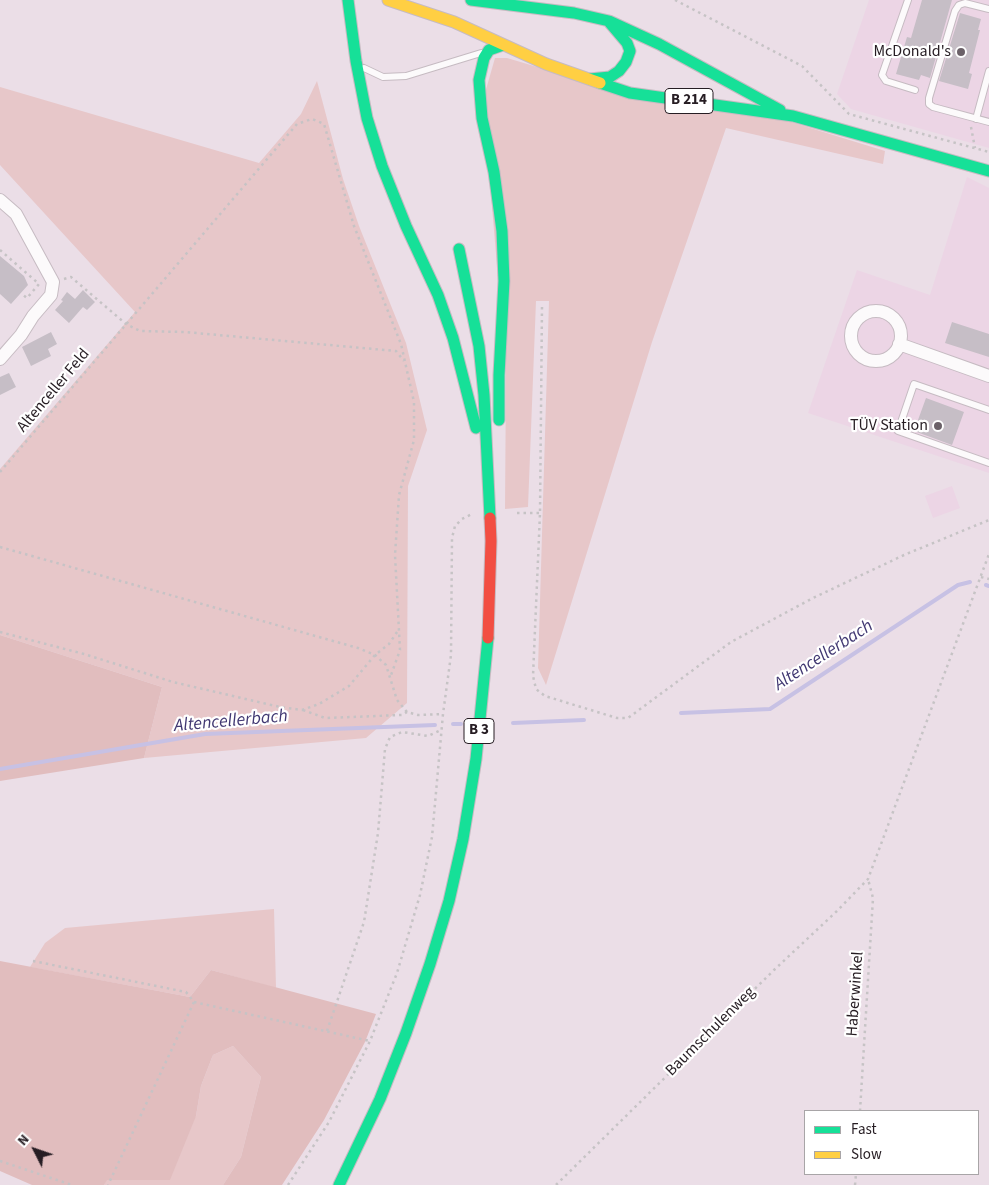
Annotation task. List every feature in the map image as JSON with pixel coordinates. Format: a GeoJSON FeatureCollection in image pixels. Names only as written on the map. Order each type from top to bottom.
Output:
{"type":"FeatureCollection","features":[{"type":"Feature","properties":{"kind":"main road"},"geometry":{"type":"LineString","coordinates":[[348,0],[356,60],[367,118],[382,166],[406,226],[438,295],[453,338],[489,480]]}},
{"type":"Feature","properties":{"kind":"main road","name":"B 214"},"geometry":{"type":"LineString","coordinates":[[388,0],[441,17],[546,64],[630,92],[792,116],[989,171]]}},
{"type":"Feature","properties":{"kind":"main road","name":"B 214"},"geometry":{"type":"LineString","coordinates":[[471,0],[574,13],[609,21],[660,44],[792,116]]}},
{"type":"Feature","properties":{"kind":"main road"},"geometry":{"type":"LineString","coordinates":[[588,79],[610,77],[619,71],[626,62],[630,51],[627,43],[609,21]]}},
{"type":"Feature","properties":{"kind":"main road"},"geometry":{"type":"LineString","coordinates":[[499,433],[499,375],[504,282],[502,231],[494,172],[482,118],[479,80],[482,64],[489,50],[503,45]]}},
{"type":"Feature","properties":{"kind":"main road","name":"B 3"},"geometry":{"type":"LineString","coordinates":[[339,1185],[380,1099],[403,1042],[430,964],[449,901],[463,839],[477,750],[488,642],[491,541],[489,480],[479,346],[459,249]]}},
{"type":"Feature","properties":{"kind":"main road"},"geometry":{"type":"LineString","coordinates":[[491,541],[502,517]]}},
{"type":"Feature","properties":{"kind":"street"},"geometry":{"type":"LineString","coordinates":[[0,200],[16,214],[53,282],[51,295],[0,359]]}},
{"type":"Feature","properties":{"kind":"street"},"geometry":{"type":"LineString","coordinates":[[899,344],[989,376]]}},
{"type":"Feature","properties":{"kind":"lane"},"geometry":{"type":"LineString","coordinates":[[908,0],[882,75],[886,80],[915,90]]}},
{"type":"Feature","properties":{"kind":"lane"},"geometry":{"type":"LineString","coordinates":[[989,9],[965,3],[959,5],[955,11],[929,98],[929,104],[933,107],[989,122]]}},
{"type":"Feature","properties":{"kind":"lane"},"geometry":{"type":"LineString","coordinates":[[356,60],[367,71],[383,78],[392,78],[406,76],[489,50]]}},
{"type":"Feature","properties":{"kind":"lane"},"geometry":{"type":"LineString","coordinates":[[976,119],[989,71]]}},
{"type":"Feature","properties":{"kind":"lane"},"geometry":{"type":"LineString","coordinates":[[989,410],[914,384],[898,431],[989,463]]}},
{"type":"Feature","properties":{"kind":"path"},"geometry":{"type":"LineString","coordinates":[[675,0],[802,66],[849,114],[989,152]]}},
{"type":"Feature","properties":{"kind":"path"},"geometry":{"type":"LineString","coordinates":[[963,116],[970,124],[976,148]]}},
{"type":"Feature","properties":{"kind":"path","name":"Altenceller Feld"},"geometry":{"type":"LineString","coordinates":[[0,472],[297,124],[312,119],[324,124],[354,226],[401,344]]}},
{"type":"Feature","properties":{"kind":"path"},"geometry":{"type":"LineString","coordinates":[[0,250],[39,284],[27,298],[22,294]]}},
{"type":"Feature","properties":{"kind":"path"},"geometry":{"type":"LineString","coordinates":[[53,282],[70,277],[126,324],[140,331],[195,333],[396,351],[405,361]]}},
{"type":"Feature","properties":{"kind":"path"},"geometry":{"type":"LineString","coordinates":[[542,307],[540,513],[533,676],[536,689],[545,696],[617,718],[628,718],[730,642],[813,598],[904,555],[989,520]]}},
{"type":"Feature","properties":{"kind":"path"},"geometry":{"type":"LineString","coordinates":[[396,351],[401,344]]}},
{"type":"Feature","properties":{"kind":"path"},"geometry":{"type":"LineString","coordinates":[[390,678],[400,650],[395,554],[399,495],[414,440],[414,402],[401,344]]}},
{"type":"Feature","properties":{"kind":"path"},"geometry":{"type":"LineString","coordinates":[[517,514],[540,513]]}},
{"type":"Feature","properties":{"kind":"path"},"geometry":{"type":"LineString","coordinates":[[288,1185],[328,1122],[370,1041],[397,973],[420,895],[432,837],[442,714],[451,655],[452,538],[455,526],[462,519],[472,514]]}},
{"type":"Feature","properties":{"kind":"path"},"geometry":{"type":"LineString","coordinates":[[0,547],[358,648],[375,655],[386,665],[397,700],[407,712],[418,715],[442,714]]}},
{"type":"Feature","properties":{"kind":"path"},"geometry":{"type":"LineString","coordinates":[[868,879],[989,554]]}},
{"type":"Feature","properties":{"kind":"path"},"geometry":{"type":"LineString","coordinates":[[981,577],[989,579]]}},
{"type":"Feature","properties":{"kind":"path"},"geometry":{"type":"LineString","coordinates":[[302,710],[319,704],[349,686],[375,655],[389,644],[399,628]]}},
{"type":"Feature","properties":{"kind":"path"},"geometry":{"type":"LineString","coordinates":[[0,632],[84,654],[173,682],[280,707],[302,710],[325,718],[402,715],[407,712]]}},
{"type":"Feature","properties":{"kind":"path"},"geometry":{"type":"LineString","coordinates":[[327,1031],[364,922],[378,834],[385,749],[390,737],[402,732],[428,736],[441,730]]}},
{"type":"Feature","properties":{"kind":"path","name":"Haberwinkel"},"geometry":{"type":"LineString","coordinates":[[860,1110],[874,898],[868,879]]}},
{"type":"Feature","properties":{"kind":"path","name":"Baumschulenweg"},"geometry":{"type":"LineString","coordinates":[[556,1185],[868,879]]}},
{"type":"Feature","properties":{"kind":"path"},"geometry":{"type":"LineString","coordinates":[[33,961],[186,992],[194,1002],[370,1041]]}},
{"type":"Feature","properties":{"kind":"path"},"geometry":{"type":"LineString","coordinates":[[108,1185],[194,1002]]}},
{"type":"Feature","properties":{"kind":"path"},"geometry":{"type":"LineString","coordinates":[[0,1160],[72,1185]]}},
{"type":"Feature","properties":{"kind":"shaded area"},"geometry":{"type":"Polygon","coordinates":[[[869,0],[989,0],[989,148],[851,109],[837,94],[869,0]]]}},
{"type":"Feature","properties":{"kind":"shaded area"},"geometry":{"type":"Polygon","coordinates":[[[495,58],[507,58],[544,69],[791,122],[885,151],[883,164],[726,128],[652,342],[546,685],[538,668],[549,301],[536,301],[528,507],[505,509],[506,373],[483,100],[495,58]]]}},
{"type":"Feature","properties":{"kind":"shaded area"},"geometry":{"type":"Polygon","coordinates":[[[317,81],[343,179],[359,226],[406,343],[427,430],[408,486],[407,703],[366,738],[144,758],[162,687],[0,635],[0,469],[135,312],[0,165],[0,87],[259,163],[301,114],[317,81]]]}},
{"type":"Feature","properties":{"kind":"shaded area"},"geometry":{"type":"Polygon","coordinates":[[[967,177],[989,188],[989,473],[808,413],[857,270],[930,295],[967,177]]]}},
{"type":"Feature","properties":{"kind":"shaded area"},"geometry":{"type":"Polygon","coordinates":[[[952,486],[960,508],[933,518],[925,496],[952,486]]]}},
{"type":"Feature","properties":{"kind":"shaded area"},"geometry":{"type":"Polygon","coordinates":[[[0,635],[162,687],[144,758],[0,781],[0,635]]]}},
{"type":"Feature","properties":{"kind":"shaded area"},"geometry":{"type":"Polygon","coordinates":[[[274,909],[276,988],[211,970],[190,997],[30,967],[45,943],[65,928],[274,909]]]}},
{"type":"Feature","properties":{"kind":"shaded area"},"geometry":{"type":"Polygon","coordinates":[[[0,961],[190,997],[211,970],[376,1014],[365,1042],[324,1120],[282,1185],[223,1185],[241,1157],[261,1077],[233,1046],[213,1055],[201,1086],[196,1116],[170,1180],[107,1180],[104,1185],[32,1185],[0,1171],[0,961]]]}},
{"type":"Feature","properties":{"kind":"shaded area"},"geometry":{"type":"Polygon","coordinates":[[[233,1046],[261,1077],[241,1157],[223,1185],[104,1185],[106,1180],[196,1116],[201,1086],[213,1055],[233,1046]]]}},
{"type":"Feature","properties":{"kind":"building"},"geometry":{"type":"Polygon","coordinates":[[[922,0],[952,0],[930,78],[921,75],[919,80],[896,74],[907,37],[911,38],[922,0]]]}},
{"type":"Feature","properties":{"kind":"building","name":"McDonald's"},"geometry":{"type":"Polygon","coordinates":[[[960,13],[981,19],[969,73],[972,74],[968,89],[939,81],[960,13]]]}},
{"type":"Feature","properties":{"kind":"building"},"geometry":{"type":"Polygon","coordinates":[[[0,256],[24,276],[28,285],[11,304],[0,294],[0,256]]]}},
{"type":"Feature","properties":{"kind":"building"},"geometry":{"type":"Polygon","coordinates":[[[83,290],[95,302],[87,310],[83,307],[69,323],[55,310],[63,301],[61,300],[67,292],[75,299],[83,290]]]}},
{"type":"Feature","properties":{"kind":"building"},"geometry":{"type":"Polygon","coordinates":[[[952,322],[989,334],[989,357],[945,343],[952,322]]]}},
{"type":"Feature","properties":{"kind":"building"},"geometry":{"type":"Polygon","coordinates":[[[51,332],[57,344],[48,349],[51,356],[31,366],[22,347],[51,332]]]}},
{"type":"Feature","properties":{"kind":"building"},"geometry":{"type":"Polygon","coordinates":[[[9,373],[16,387],[0,395],[0,377],[9,373]]]}},
{"type":"Feature","properties":{"kind":"building","name":"TÜV Station"},"geometry":{"type":"Polygon","coordinates":[[[926,398],[964,412],[952,445],[914,431],[926,398]]]}},
{"type":"Feature","properties":{"kind":"waterway","name":"Altencellerbach"},"geometry":{"type":"LineString","coordinates":[[681,713],[770,709],[958,585],[970,582]]}},
{"type":"Feature","properties":{"kind":"waterway","name":"Altencellerbach"},"geometry":{"type":"LineString","coordinates":[[513,723],[584,720]]}},
{"type":"Feature","properties":{"kind":"waterway","name":"Altencellerbach"},"geometry":{"type":"LineString","coordinates":[[453,724],[461,724]]}},
{"type":"Feature","properties":{"kind":"waterway","name":"Altencellerbach"},"geometry":{"type":"LineString","coordinates":[[0,769],[205,734],[435,725]]}},
{"type":"Feature","properties":{"kind":"traffic: fast"},"geometry":{"type":"LineString","coordinates":[[348,0],[356,61],[367,118],[382,166],[406,226],[438,295],[453,338],[476,428]]}},
{"type":"Feature","properties":{"kind":"traffic: fast"},"geometry":{"type":"LineString","coordinates":[[471,0],[574,13],[609,21],[659,44],[780,110]]}},
{"type":"Feature","properties":{"kind":"traffic: fast"},"geometry":{"type":"LineString","coordinates":[[590,79],[610,77],[619,71],[626,62],[630,51],[627,43],[610,23]]}},
{"type":"Feature","properties":{"kind":"traffic: fast"},"geometry":{"type":"LineString","coordinates":[[499,420],[499,375],[504,281],[502,231],[494,172],[482,118],[479,80],[484,58],[489,50],[503,45]]}},
{"type":"Feature","properties":{"kind":"traffic: fast"},"geometry":{"type":"LineString","coordinates":[[600,83],[630,93],[793,116],[989,171]]}},
{"type":"Feature","properties":{"kind":"traffic: fast"},"geometry":{"type":"LineString","coordinates":[[459,249],[479,346],[484,395],[490,518]]}},
{"type":"Feature","properties":{"kind":"traffic: fast"},"geometry":{"type":"LineString","coordinates":[[339,1185],[380,1099],[406,1033],[449,901],[463,839],[476,759],[488,638]]}},
{"type":"Feature","properties":{"kind":"traffic: slow"},"geometry":{"type":"LineString","coordinates":[[388,0],[454,22],[546,64],[600,83]]}},
{"type":"Feature","properties":{"kind":"traffic: jam"},"geometry":{"type":"LineString","coordinates":[[488,638],[490,518]]}},
{"type":"Feature","properties":{"kind":"place","name":"McDonald's"},"geometry":{"type":"Point","coordinates":[961,52]}},
{"type":"Feature","properties":{"kind":"place","name":"TÜV Station"},"geometry":{"type":"Point","coordinates":[938,426]}}]}
